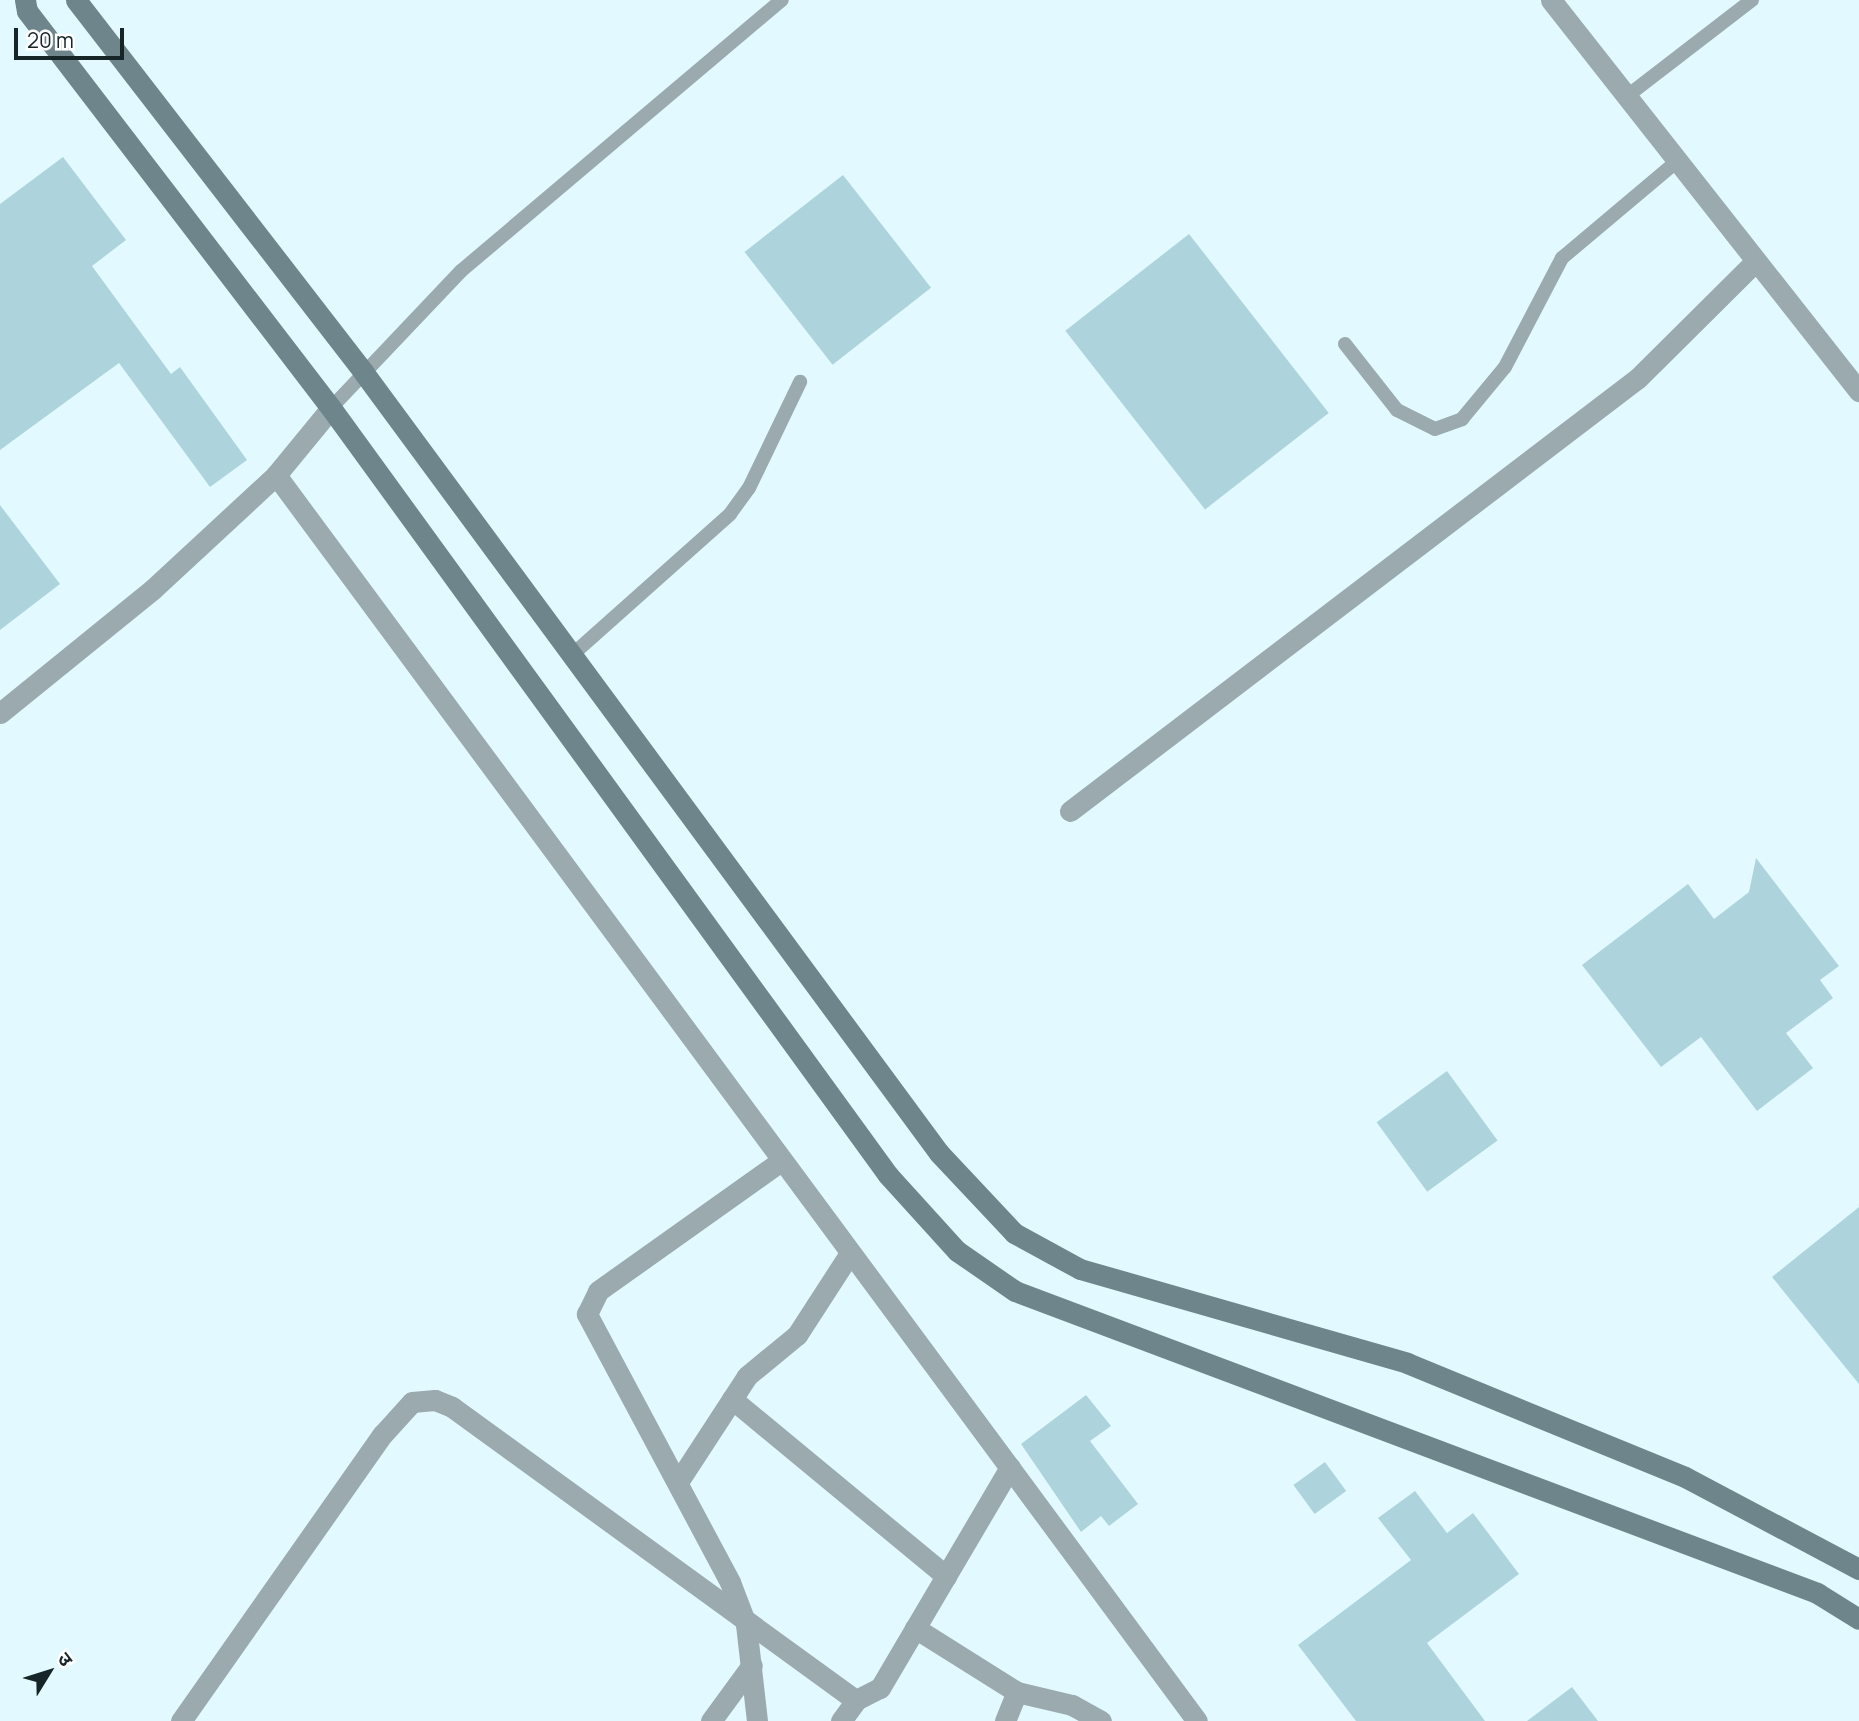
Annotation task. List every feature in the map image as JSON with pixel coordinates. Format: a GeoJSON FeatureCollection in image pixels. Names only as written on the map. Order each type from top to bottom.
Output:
{"type":"FeatureCollection","features":[{"type":"Feature","properties":{"kind":"street"},"geometry":{"type":"LineString","coordinates":[[25,0],[27,11],[331,408],[888,1175],[985,1275],[1817,1593],[1859,1619]]}},
{"type":"Feature","properties":{"kind":"street"},"geometry":{"type":"LineString","coordinates":[[76,0],[364,373],[939,1153],[1014,1233],[1080,1269],[1408,1363],[1685,1477],[1859,1569]]}},
{"type":"Feature","properties":{"kind":"street"},"geometry":{"type":"LineString","coordinates":[[1551,0],[1859,391]]}},
{"type":"Feature","properties":{"kind":"street"},"geometry":{"type":"LineString","coordinates":[[1070,811],[1639,378],[1755,262]]}},
{"type":"Feature","properties":{"kind":"street"},"geometry":{"type":"LineString","coordinates":[[0,713],[153,589],[276,475],[331,408]]}},
{"type":"Feature","properties":{"kind":"street"},"geometry":{"type":"LineString","coordinates":[[276,475],[1197,1721]]}},
{"type":"Feature","properties":{"kind":"street"},"geometry":{"type":"LineString","coordinates":[[757,1721],[746,1624],[678,1482],[587,1314],[590,1300],[781,1161]]}},
{"type":"Feature","properties":{"kind":"street"},"geometry":{"type":"LineString","coordinates":[[678,1482],[755,1367],[797,1335],[850,1253]]}},
{"type":"Feature","properties":{"kind":"street"},"geometry":{"type":"LineString","coordinates":[[181,1721],[383,1434],[404,1406],[420,1399],[452,1407],[746,1624],[856,1700],[868,1699],[880,1688],[1010,1467]]}},
{"type":"Feature","properties":{"kind":"street"},"geometry":{"type":"LineString","coordinates":[[732,1399],[946,1576]]}},
{"type":"Feature","properties":{"kind":"street"},"geometry":{"type":"LineString","coordinates":[[915,1628],[1017,1692],[1072,1705],[1101,1721]]}},
{"type":"Feature","properties":{"kind":"street"},"geometry":{"type":"LineString","coordinates":[[711,1721],[752,1665]]}},
{"type":"Feature","properties":{"kind":"street"},"geometry":{"type":"LineString","coordinates":[[1005,1721],[1017,1692]]}},
{"type":"Feature","properties":{"kind":"street"},"geometry":{"type":"LineString","coordinates":[[841,1721],[856,1700]]}},
{"type":"Feature","properties":{"kind":"lane"},"geometry":{"type":"LineString","coordinates":[[331,408],[461,271],[782,0]]}},
{"type":"Feature","properties":{"kind":"lane"},"geometry":{"type":"LineString","coordinates":[[1626,97],[1752,0]]}},
{"type":"Feature","properties":{"kind":"lane"},"geometry":{"type":"LineString","coordinates":[[1345,344],[1397,410],[1435,429],[1462,419],[1505,367],[1562,258],[1676,162]]}},
{"type":"Feature","properties":{"kind":"lane"},"geometry":{"type":"LineString","coordinates":[[572,655],[730,514],[749,488],[800,382]]}},
{"type":"Feature","properties":{"kind":"building"},"geometry":{"type":"Polygon","coordinates":[[[63,157],[126,240],[92,266],[171,374],[180,367],[247,460],[210,487],[119,363],[0,450],[0,204],[63,157]]]}},
{"type":"Feature","properties":{"kind":"building"},"geometry":{"type":"Polygon","coordinates":[[[843,175],[931,288],[833,365],[744,252],[843,175]]]}},
{"type":"Feature","properties":{"kind":"building"},"geometry":{"type":"Polygon","coordinates":[[[1189,234],[1329,413],[1205,510],[1065,331],[1189,234]]]}},
{"type":"Feature","properties":{"kind":"building"},"geometry":{"type":"Polygon","coordinates":[[[0,505],[60,584],[0,630],[0,505]]]}},
{"type":"Feature","properties":{"kind":"building"},"geometry":{"type":"Polygon","coordinates":[[[1756,858],[1839,966],[1820,980],[1833,998],[1786,1033],[1813,1068],[1757,1111],[1701,1037],[1661,1067],[1582,965],[1688,884],[1714,919],[1749,892],[1756,858]]]}},
{"type":"Feature","properties":{"kind":"building"},"geometry":{"type":"Polygon","coordinates":[[[1447,1071],[1498,1141],[1427,1192],[1377,1122],[1447,1071]]]}},
{"type":"Feature","properties":{"kind":"building"},"geometry":{"type":"Polygon","coordinates":[[[1859,1207],[1859,1384],[1772,1277],[1859,1207]]]}},
{"type":"Feature","properties":{"kind":"building"},"geometry":{"type":"Polygon","coordinates":[[[1086,1395],[1111,1426],[1090,1441],[1138,1504],[1109,1526],[1101,1516],[1081,1532],[1021,1444],[1086,1395]]]}},
{"type":"Feature","properties":{"kind":"building"},"geometry":{"type":"Polygon","coordinates":[[[1325,1462],[1346,1491],[1315,1514],[1293,1485],[1325,1462]]]}},
{"type":"Feature","properties":{"kind":"building"},"geometry":{"type":"Polygon","coordinates":[[[1415,1491],[1447,1533],[1473,1513],[1519,1574],[1427,1643],[1485,1721],[1356,1721],[1298,1645],[1411,1560],[1378,1518],[1415,1491]]]}},
{"type":"Feature","properties":{"kind":"building"},"geometry":{"type":"Polygon","coordinates":[[[1572,1687],[1598,1721],[1527,1721],[1572,1687]]]}}]}
